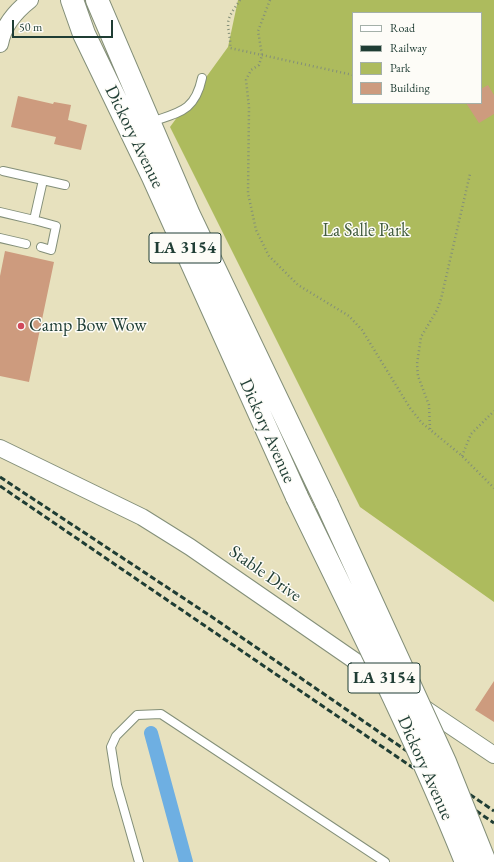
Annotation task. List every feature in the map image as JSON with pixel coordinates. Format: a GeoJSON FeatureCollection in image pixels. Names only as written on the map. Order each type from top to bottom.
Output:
{"type":"FeatureCollection","features":[{"type":"Feature","properties":{"kind":"main road","name":"Dickory Avenue"},"geometry":{"type":"LineString","coordinates":[[72,0],[84,34],[153,177],[297,496],[440,798],[466,862]]}},
{"type":"Feature","properties":{"kind":"main road","name":"Dickory Avenue"},"geometry":{"type":"LineString","coordinates":[[97,0],[189,215],[326,504],[439,748],[460,796],[485,862]]}},
{"type":"Feature","properties":{"kind":"street"},"geometry":{"type":"LineString","coordinates":[[0,44],[2,34],[18,9],[30,0]]}},
{"type":"Feature","properties":{"kind":"street","name":"Stable Drive"},"geometry":{"type":"LineString","coordinates":[[0,448],[142,517],[184,543],[494,755]]}},
{"type":"Feature","properties":{"kind":"lane"},"geometry":{"type":"LineString","coordinates":[[149,123],[182,111],[194,102],[202,78]]}},
{"type":"Feature","properties":{"kind":"lane"},"geometry":{"type":"LineString","coordinates":[[3,171],[65,185]]}},
{"type":"Feature","properties":{"kind":"lane"},"geometry":{"type":"LineString","coordinates":[[34,220],[43,180]]}},
{"type":"Feature","properties":{"kind":"lane"},"geometry":{"type":"LineString","coordinates":[[0,212],[56,226],[51,250],[41,247]]}},
{"type":"Feature","properties":{"kind":"lane"},"geometry":{"type":"LineString","coordinates":[[0,238],[26,244]]}},
{"type":"Feature","properties":{"kind":"lane"},"geometry":{"type":"LineString","coordinates":[[139,862],[117,785],[111,747],[116,736],[137,715],[161,714],[385,862]]}},
{"type":"Feature","properties":{"kind":"path"},"geometry":{"type":"LineString","coordinates":[[240,0],[233,10],[228,22],[231,38],[230,48],[352,75]]}},
{"type":"Feature","properties":{"kind":"path"},"geometry":{"type":"LineString","coordinates":[[270,0],[258,31],[262,55],[259,65],[251,70],[246,80],[249,107],[248,193],[256,230],[269,256],[298,285],[349,316],[362,330],[410,408],[422,423],[462,454],[494,488]]}},
{"type":"Feature","properties":{"kind":"path"},"geometry":{"type":"LineString","coordinates":[[430,430],[429,405],[418,376],[417,364],[421,337],[437,310],[441,299],[470,174]]}},
{"type":"Feature","properties":{"kind":"path"},"geometry":{"type":"LineString","coordinates":[[462,454],[471,434],[494,411]]}},
{"type":"Feature","properties":{"kind":"green space","name":"La Salle Park"},"geometry":{"type":"Polygon","coordinates":[[[238,0],[494,0],[494,602],[360,507],[170,127],[228,47],[238,0]]]}},
{"type":"Feature","properties":{"kind":"building"},"geometry":{"type":"Polygon","coordinates":[[[488,85],[494,95],[494,114],[479,123],[467,104],[482,104],[482,88],[488,85]]]}},
{"type":"Feature","properties":{"kind":"building"},"geometry":{"type":"Polygon","coordinates":[[[18,96],[53,104],[54,102],[71,105],[68,120],[87,125],[81,150],[54,144],[56,137],[11,127],[18,96]]]}},
{"type":"Feature","properties":{"kind":"building","name":"Camp Bow Wow"},"geometry":{"type":"Polygon","coordinates":[[[5,251],[54,262],[29,382],[0,376],[0,276],[5,251]]]}},
{"type":"Feature","properties":{"kind":"building"},"geometry":{"type":"Polygon","coordinates":[[[494,681],[494,722],[475,710],[494,681]]]}},
{"type":"Feature","properties":{"kind":"waterway"},"geometry":{"type":"LineString","coordinates":[[151,733],[186,862]]}},
{"type":"Feature","properties":{"kind":"railway"},"geometry":{"type":"LineString","coordinates":[[0,477],[212,617],[494,811]]}},
{"type":"Feature","properties":{"kind":"railway"},"geometry":{"type":"LineString","coordinates":[[0,486],[494,823]]}},
{"type":"Feature","properties":{"kind":"place","name":"Camp Bow Wow"},"geometry":{"type":"Point","coordinates":[21,326]}}]}
